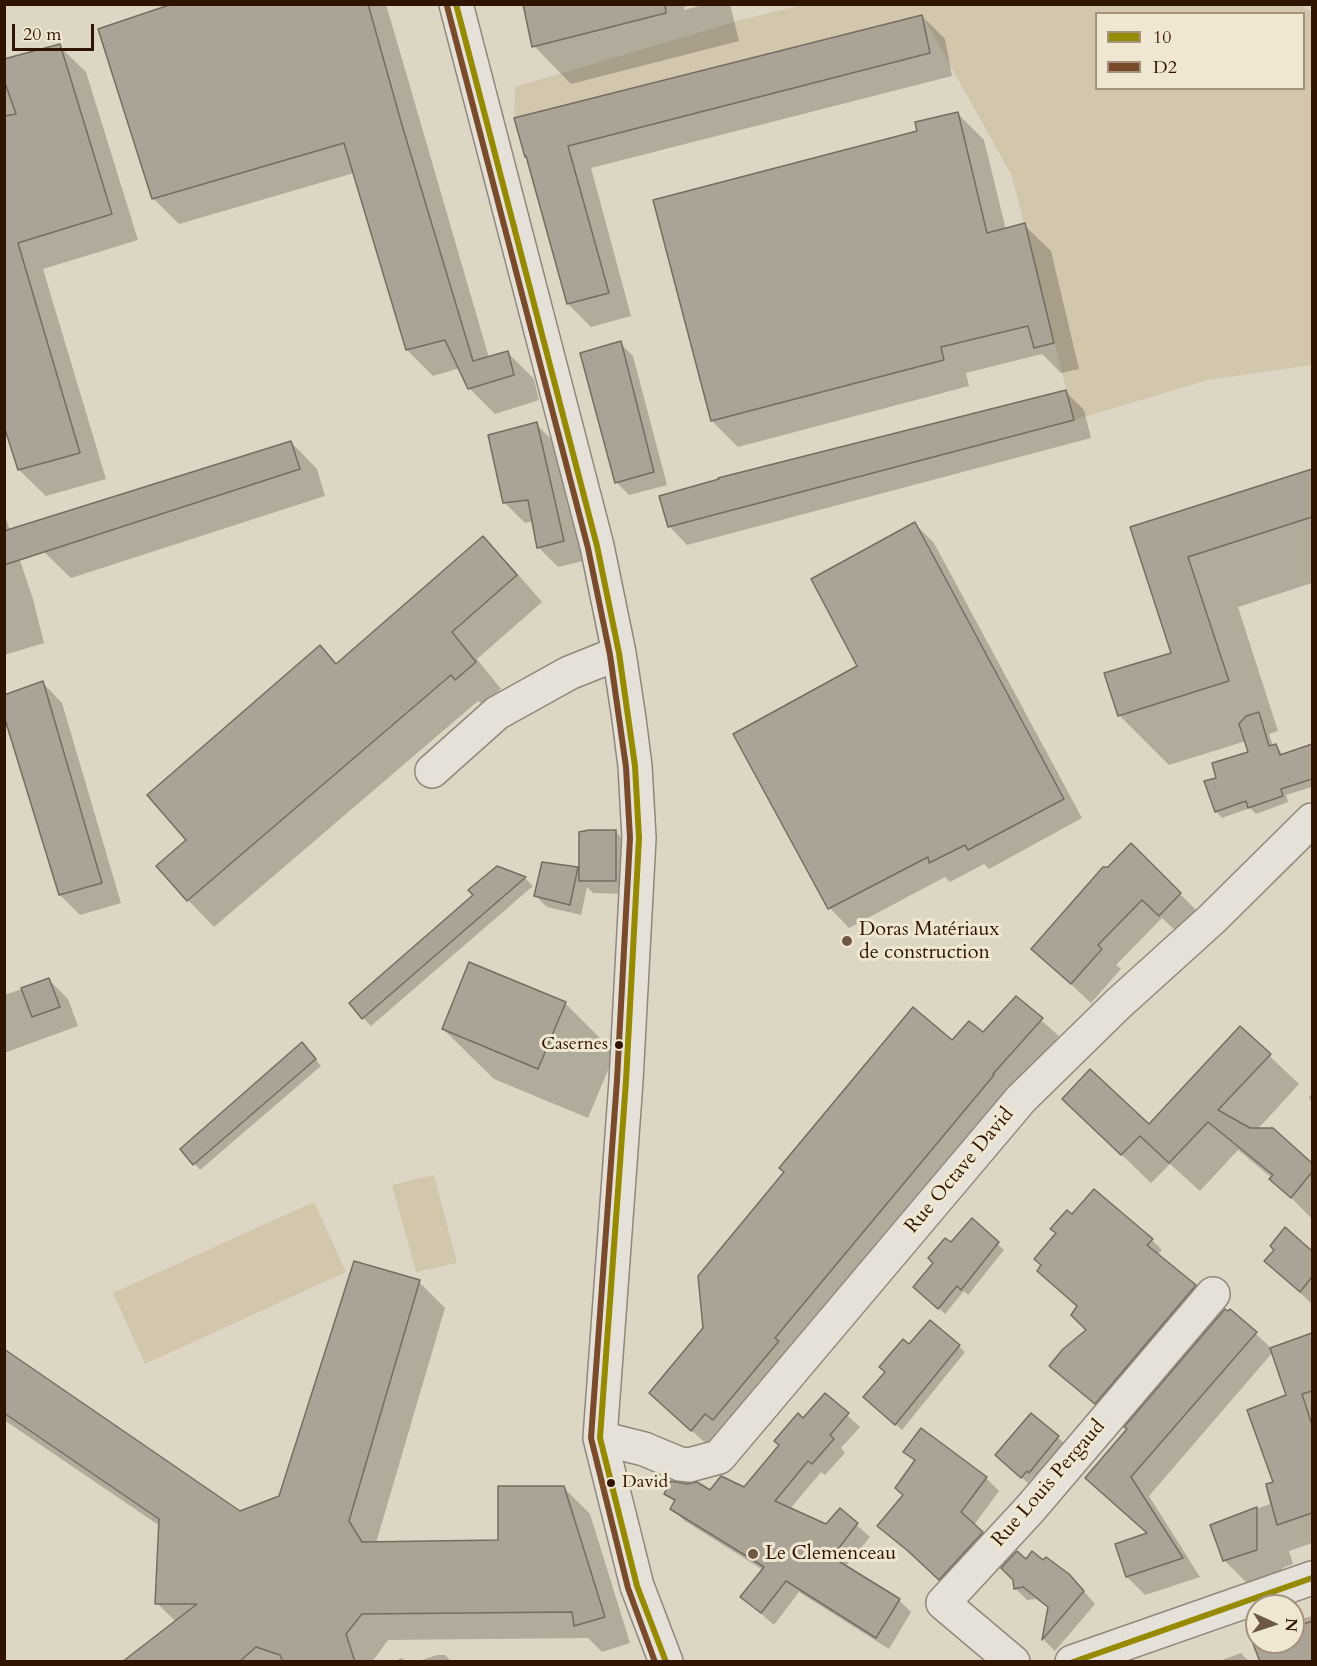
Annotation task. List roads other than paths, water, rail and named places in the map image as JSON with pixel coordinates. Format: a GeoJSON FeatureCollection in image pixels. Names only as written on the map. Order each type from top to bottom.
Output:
{"type":"FeatureCollection","features":[{"type":"Feature","properties":{"kind":"street"},"geometry":{"type":"LineString","coordinates":[[456,4],[597,546],[619,653],[635,766],[639,838],[626,1081],[600,1438],[637,1586],[665,1660]]}},
{"type":"Feature","properties":{"kind":"street"},"geometry":{"type":"LineString","coordinates":[[432,771],[497,713],[569,673],[619,653]]}},
{"type":"Feature","properties":{"kind":"street","name":"Rue Octave David"},"geometry":{"type":"LineString","coordinates":[[600,1438],[644,1449],[680,1464],[689,1465],[719,1457],[1021,1099],[1118,1004],[1212,919],[1312,820]]}},
{"type":"Feature","properties":{"kind":"street","name":"Rue Louis Pergaud"},"geometry":{"type":"LineString","coordinates":[[1013,1662],[943,1603],[1037,1500],[1213,1294]]}},
{"type":"Feature","properties":{"kind":"street"},"geometry":{"type":"LineString","coordinates":[[1072,1662],[1312,1578]]}},
{"type":"Feature","properties":{"kind":"place","name":"Doras Matériaux de construction"},"geometry":{"type":"Point","coordinates":[847,941]}},
{"type":"Feature","properties":{"kind":"place","name":"Casernes"},"geometry":{"type":"Point","coordinates":[619,1045]}},
{"type":"Feature","properties":{"kind":"place","name":"David"},"geometry":{"type":"Point","coordinates":[611,1483]}},
{"type":"Feature","properties":{"kind":"place","name":"Le Clemenceau"},"geometry":{"type":"Point","coordinates":[753,1554]}}]}
